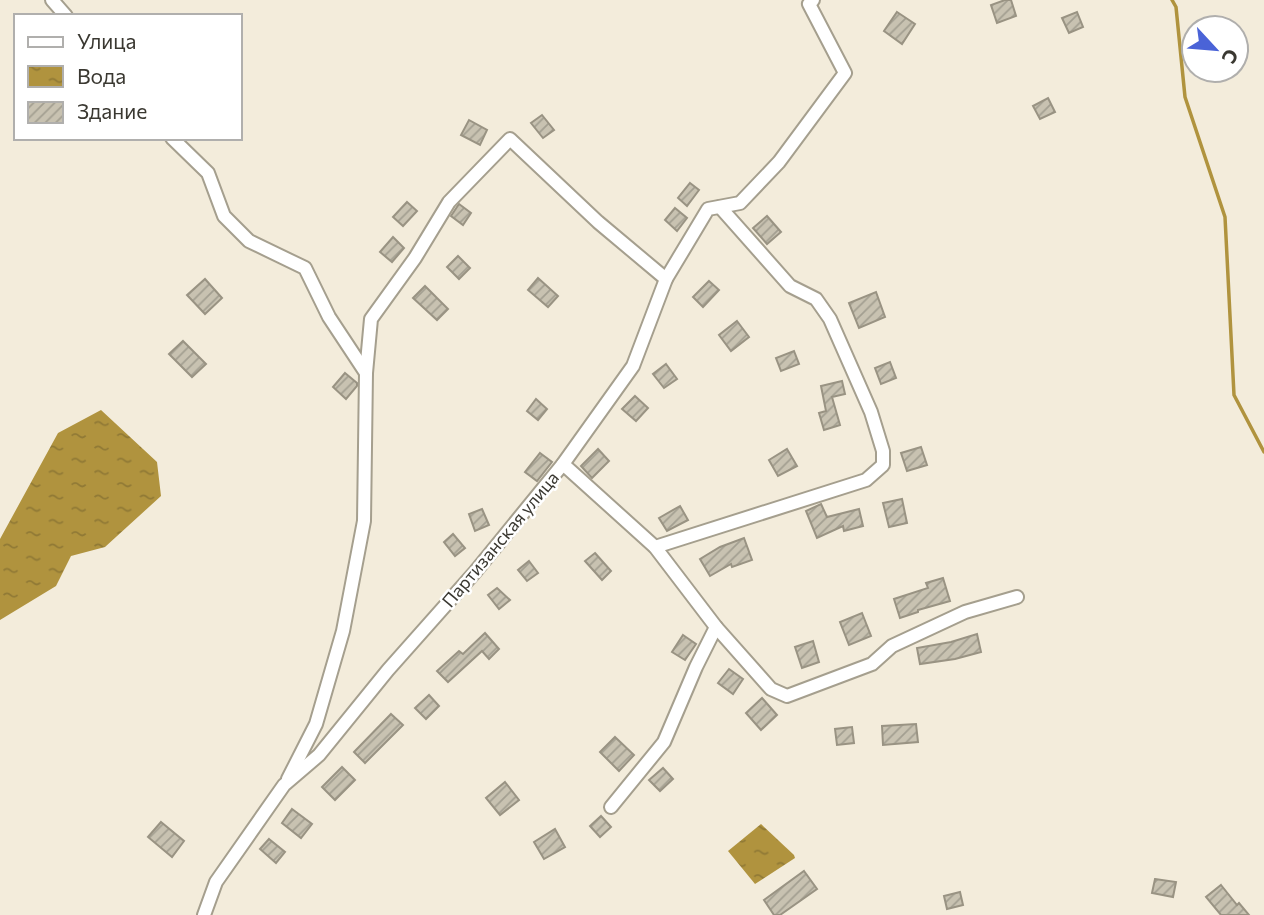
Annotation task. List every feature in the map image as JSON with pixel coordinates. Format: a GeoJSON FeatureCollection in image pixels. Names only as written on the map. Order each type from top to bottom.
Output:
{"type":"FeatureCollection","features":[{"type":"Feature","properties":{"kind":"street"},"geometry":{"type":"LineString","coordinates":[[52,0],[64,14]]}},
{"type":"Feature","properties":{"kind":"street","name":"Партизанская улица"},"geometry":{"type":"LineString","coordinates":[[204,915],[216,882],[284,785],[319,755],[387,670],[475,572],[563,464],[633,366],[667,279],[708,209],[740,203],[779,162],[845,73],[809,4],[813,0]]}},
{"type":"Feature","properties":{"kind":"street"},"geometry":{"type":"LineString","coordinates":[[284,785],[316,724],[343,631],[364,521],[366,373],[371,319],[415,258],[449,202],[510,139],[598,222],[667,279]]}},
{"type":"Feature","properties":{"kind":"street"},"geometry":{"type":"LineString","coordinates":[[174,140],[208,173],[224,216],[249,241],[305,268],[329,317],[366,373]]}},
{"type":"Feature","properties":{"kind":"street"},"geometry":{"type":"LineString","coordinates":[[655,547],[866,481],[883,465],[883,452],[871,412],[830,318],[816,299],[790,286],[720,207]]}},
{"type":"Feature","properties":{"kind":"street"},"geometry":{"type":"LineString","coordinates":[[563,464],[655,547],[716,627],[771,689],[787,696],[872,664],[892,646],[965,612],[1017,597]]}},
{"type":"Feature","properties":{"kind":"street"},"geometry":{"type":"LineString","coordinates":[[611,807],[664,742],[716,627]]}},
{"type":"Feature","properties":{"kind":"water"},"geometry":{"type":"Polygon","coordinates":[[[101,410],[157,462],[161,496],[105,547],[71,556],[56,586],[0,620],[0,539],[58,433],[101,410]]]}},
{"type":"Feature","properties":{"kind":"water"},"geometry":{"type":"Polygon","coordinates":[[[761,824],[795,858],[755,884],[728,851],[761,824]]]}},
{"type":"Feature","properties":{"kind":"building"},"geometry":{"type":"Polygon","coordinates":[[[1011,0],[1016,16],[997,23],[991,5],[1011,0]]]}},
{"type":"Feature","properties":{"kind":"building"},"geometry":{"type":"Polygon","coordinates":[[[897,12],[915,24],[902,44],[884,31],[897,12]]]}},
{"type":"Feature","properties":{"kind":"building"},"geometry":{"type":"Polygon","coordinates":[[[1077,12],[1083,27],[1069,33],[1062,18],[1077,12]]]}},
{"type":"Feature","properties":{"kind":"building"},"geometry":{"type":"Polygon","coordinates":[[[1048,98],[1055,112],[1040,119],[1033,106],[1048,98]]]}},
{"type":"Feature","properties":{"kind":"building"},"geometry":{"type":"Polygon","coordinates":[[[542,115],[554,130],[543,138],[531,123],[542,115]]]}},
{"type":"Feature","properties":{"kind":"building"},"geometry":{"type":"Polygon","coordinates":[[[469,120],[487,130],[480,145],[461,135],[469,120]]]}},
{"type":"Feature","properties":{"kind":"building"},"geometry":{"type":"Polygon","coordinates":[[[690,183],[699,190],[687,206],[678,198],[690,183]]]}},
{"type":"Feature","properties":{"kind":"building"},"geometry":{"type":"Polygon","coordinates":[[[407,202],[417,211],[403,226],[393,217],[407,202]]]}},
{"type":"Feature","properties":{"kind":"building"},"geometry":{"type":"Polygon","coordinates":[[[459,204],[471,213],[463,225],[451,216],[459,204]]]}},
{"type":"Feature","properties":{"kind":"building"},"geometry":{"type":"Polygon","coordinates":[[[675,208],[687,218],[677,231],[665,220],[675,208]]]}},
{"type":"Feature","properties":{"kind":"building"},"geometry":{"type":"Polygon","coordinates":[[[767,216],[781,232],[767,244],[753,228],[767,216]]]}},
{"type":"Feature","properties":{"kind":"building"},"geometry":{"type":"Polygon","coordinates":[[[393,237],[404,248],[392,262],[380,252],[393,237]]]}},
{"type":"Feature","properties":{"kind":"building"},"geometry":{"type":"Polygon","coordinates":[[[458,256],[470,268],[459,279],[447,267],[458,256]]]}},
{"type":"Feature","properties":{"kind":"building"},"geometry":{"type":"Polygon","coordinates":[[[538,278],[558,296],[548,307],[528,290],[538,278]]]}},
{"type":"Feature","properties":{"kind":"building"},"geometry":{"type":"Polygon","coordinates":[[[205,279],[222,298],[205,314],[187,295],[205,279]]]}},
{"type":"Feature","properties":{"kind":"building"},"geometry":{"type":"Polygon","coordinates":[[[709,281],[719,290],[703,307],[693,297],[709,281]]]}},
{"type":"Feature","properties":{"kind":"building"},"geometry":{"type":"Polygon","coordinates":[[[425,286],[448,309],[437,320],[413,298],[425,286]]]}},
{"type":"Feature","properties":{"kind":"building"},"geometry":{"type":"Polygon","coordinates":[[[876,292],[885,317],[859,328],[849,303],[876,292]]]}},
{"type":"Feature","properties":{"kind":"building"},"geometry":{"type":"Polygon","coordinates":[[[737,321],[749,337],[731,351],[719,335],[737,321]]]}},
{"type":"Feature","properties":{"kind":"building"},"geometry":{"type":"Polygon","coordinates":[[[183,341],[206,364],[192,377],[169,354],[183,341]]]}},
{"type":"Feature","properties":{"kind":"building"},"geometry":{"type":"Polygon","coordinates":[[[794,351],[799,364],[781,371],[776,358],[794,351]]]}},
{"type":"Feature","properties":{"kind":"building"},"geometry":{"type":"Polygon","coordinates":[[[890,362],[896,378],[881,384],[875,368],[890,362]]]}},
{"type":"Feature","properties":{"kind":"building"},"geometry":{"type":"Polygon","coordinates":[[[666,364],[677,379],[664,388],[653,374],[666,364]]]}},
{"type":"Feature","properties":{"kind":"building"},"geometry":{"type":"Polygon","coordinates":[[[345,373],[357,383],[346,399],[333,387],[345,373]]]}},
{"type":"Feature","properties":{"kind":"building"},"geometry":{"type":"Polygon","coordinates":[[[842,381],[845,394],[832,397],[840,425],[824,430],[819,413],[826,411],[821,386],[842,381]]]}},
{"type":"Feature","properties":{"kind":"building"},"geometry":{"type":"Polygon","coordinates":[[[635,396],[648,408],[636,421],[622,409],[635,396]]]}},
{"type":"Feature","properties":{"kind":"building"},"geometry":{"type":"Polygon","coordinates":[[[536,399],[547,409],[538,420],[527,411],[536,399]]]}},
{"type":"Feature","properties":{"kind":"building"},"geometry":{"type":"Polygon","coordinates":[[[921,447],[927,465],[907,471],[901,453],[921,447]]]}},
{"type":"Feature","properties":{"kind":"building"},"geometry":{"type":"Polygon","coordinates":[[[598,449],[609,461],[592,478],[581,466],[598,449]]]}},
{"type":"Feature","properties":{"kind":"building"},"geometry":{"type":"Polygon","coordinates":[[[787,449],[797,466],[778,476],[769,460],[787,449]]]}},
{"type":"Feature","properties":{"kind":"building"},"geometry":{"type":"Polygon","coordinates":[[[540,453],[552,462],[537,481],[525,472],[540,453]]]}},
{"type":"Feature","properties":{"kind":"building"},"geometry":{"type":"Polygon","coordinates":[[[902,499],[907,523],[889,527],[883,503],[902,499]]]}},
{"type":"Feature","properties":{"kind":"building"},"geometry":{"type":"Polygon","coordinates":[[[821,504],[827,517],[859,509],[863,526],[844,531],[843,526],[817,538],[806,511],[821,504]]]}},
{"type":"Feature","properties":{"kind":"building"},"geometry":{"type":"Polygon","coordinates":[[[680,506],[688,520],[667,531],[659,518],[680,506]]]}},
{"type":"Feature","properties":{"kind":"building"},"geometry":{"type":"Polygon","coordinates":[[[482,509],[489,525],[475,531],[469,514],[482,509]]]}},
{"type":"Feature","properties":{"kind":"building"},"geometry":{"type":"Polygon","coordinates":[[[453,534],[465,548],[455,556],[444,542],[453,534]]]}},
{"type":"Feature","properties":{"kind":"building"},"geometry":{"type":"Polygon","coordinates":[[[744,538],[752,560],[732,567],[731,564],[710,576],[700,559],[720,547],[744,538]]]}},
{"type":"Feature","properties":{"kind":"building"},"geometry":{"type":"Polygon","coordinates":[[[595,553],[611,571],[602,580],[585,561],[595,553]]]}},
{"type":"Feature","properties":{"kind":"building"},"geometry":{"type":"Polygon","coordinates":[[[529,561],[538,573],[527,581],[518,570],[529,561]]]}},
{"type":"Feature","properties":{"kind":"building"},"geometry":{"type":"Polygon","coordinates":[[[943,578],[950,601],[900,618],[894,599],[928,588],[926,583],[943,578]]]}},
{"type":"Feature","properties":{"kind":"building"},"geometry":{"type":"Polygon","coordinates":[[[497,588],[510,600],[499,609],[488,595],[497,588]]]}},
{"type":"Feature","properties":{"kind":"building"},"geometry":{"type":"Polygon","coordinates":[[[862,613],[871,636],[849,645],[840,622],[862,613]]]}},
{"type":"Feature","properties":{"kind":"building"},"geometry":{"type":"Polygon","coordinates":[[[485,633],[499,649],[489,659],[482,651],[448,682],[437,671],[459,651],[463,654],[485,633]]]}},
{"type":"Feature","properties":{"kind":"building"},"geometry":{"type":"Polygon","coordinates":[[[977,634],[981,652],[920,664],[917,648],[977,634]]]}},
{"type":"Feature","properties":{"kind":"building"},"geometry":{"type":"Polygon","coordinates":[[[683,635],[696,644],[685,660],[672,652],[683,635]]]}},
{"type":"Feature","properties":{"kind":"building"},"geometry":{"type":"Polygon","coordinates":[[[813,641],[819,662],[802,668],[795,647],[813,641]]]}},
{"type":"Feature","properties":{"kind":"building"},"geometry":{"type":"Polygon","coordinates":[[[729,669],[743,679],[733,694],[718,683],[729,669]]]}},
{"type":"Feature","properties":{"kind":"building"},"geometry":{"type":"Polygon","coordinates":[[[429,695],[439,706],[426,719],[415,708],[429,695]]]}},
{"type":"Feature","properties":{"kind":"building"},"geometry":{"type":"Polygon","coordinates":[[[762,698],[777,715],[761,730],[746,713],[762,698]]]}},
{"type":"Feature","properties":{"kind":"building"},"geometry":{"type":"Polygon","coordinates":[[[391,714],[403,725],[365,763],[354,752],[391,714]]]}},
{"type":"Feature","properties":{"kind":"building"},"geometry":{"type":"Polygon","coordinates":[[[916,724],[918,742],[883,745],[882,726],[916,724]]]}},
{"type":"Feature","properties":{"kind":"building"},"geometry":{"type":"Polygon","coordinates":[[[852,727],[854,743],[837,745],[835,729],[852,727]]]}},
{"type":"Feature","properties":{"kind":"building"},"geometry":{"type":"Polygon","coordinates":[[[615,737],[634,755],[619,771],[600,752],[615,737]]]}},
{"type":"Feature","properties":{"kind":"building"},"geometry":{"type":"Polygon","coordinates":[[[342,767],[355,780],[335,800],[322,787],[342,767]]]}},
{"type":"Feature","properties":{"kind":"building"},"geometry":{"type":"Polygon","coordinates":[[[663,768],[673,779],[660,791],[649,780],[663,768]]]}},
{"type":"Feature","properties":{"kind":"building"},"geometry":{"type":"Polygon","coordinates":[[[505,782],[519,800],[500,815],[486,798],[505,782]]]}},
{"type":"Feature","properties":{"kind":"building"},"geometry":{"type":"Polygon","coordinates":[[[292,809],[312,824],[301,838],[282,823],[292,809]]]}},
{"type":"Feature","properties":{"kind":"building"},"geometry":{"type":"Polygon","coordinates":[[[601,816],[611,827],[600,837],[590,826],[601,816]]]}},
{"type":"Feature","properties":{"kind":"building"},"geometry":{"type":"Polygon","coordinates":[[[161,822],[184,841],[172,857],[148,837],[161,822]]]}},
{"type":"Feature","properties":{"kind":"building"},"geometry":{"type":"Polygon","coordinates":[[[555,829],[565,847],[544,859],[534,842],[555,829]]]}},
{"type":"Feature","properties":{"kind":"building"},"geometry":{"type":"Polygon","coordinates":[[[269,839],[285,852],[276,863],[260,849],[269,839]]]}},
{"type":"Feature","properties":{"kind":"building"},"geometry":{"type":"Polygon","coordinates":[[[804,871],[817,889],[780,915],[774,915],[764,900],[804,871]]]}},
{"type":"Feature","properties":{"kind":"building"},"geometry":{"type":"Polygon","coordinates":[[[1155,879],[1176,882],[1173,897],[1152,893],[1155,879]]]}},
{"type":"Feature","properties":{"kind":"building"},"geometry":{"type":"Polygon","coordinates":[[[1221,885],[1249,915],[1221,915],[1206,897],[1221,885]]]}},
{"type":"Feature","properties":{"kind":"building"},"geometry":{"type":"Polygon","coordinates":[[[960,892],[963,905],[947,909],[944,896],[960,892]]]}},
{"type":"Feature","properties":{"kind":"waterway"},"geometry":{"type":"LineString","coordinates":[[1172,0],[1176,7],[1185,97],[1225,217],[1234,395],[1264,452]]}}]}
